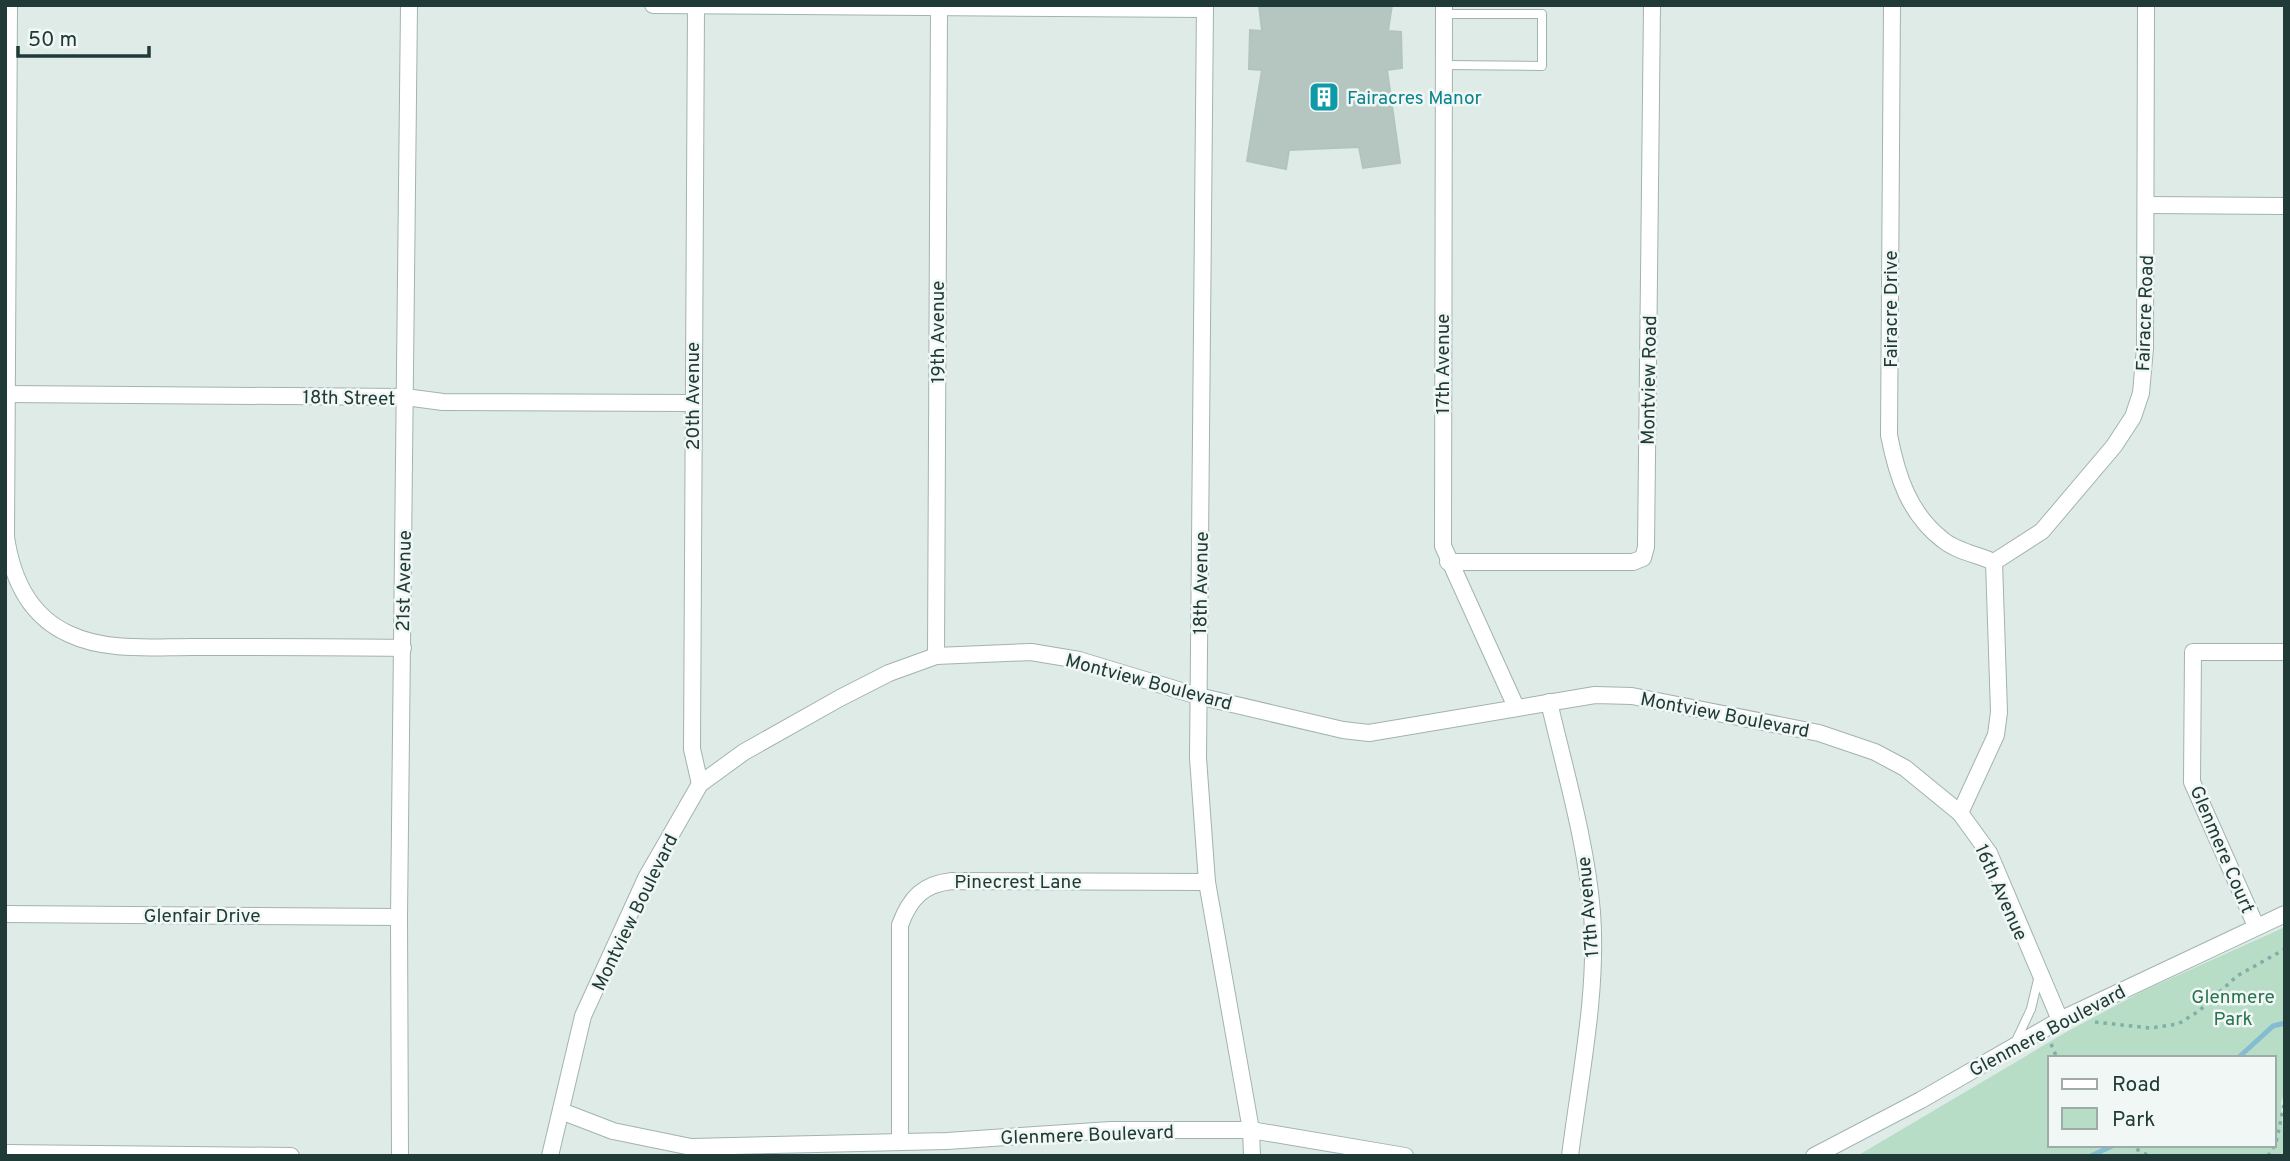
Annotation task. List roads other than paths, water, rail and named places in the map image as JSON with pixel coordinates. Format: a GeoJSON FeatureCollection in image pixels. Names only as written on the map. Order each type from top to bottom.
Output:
{"type":"FeatureCollection","features":[{"type":"Feature","properties":{"kind":"street"},"geometry":{"type":"LineString","coordinates":[[9,5],[6,537],[10,568],[19,587],[37,610],[69,634],[118,646],[403,648]]}},
{"type":"Feature","properties":{"kind":"street","name":"21st Avenue"},"geometry":{"type":"LineString","coordinates":[[400,1156],[399,917],[409,5]]}},
{"type":"Feature","properties":{"kind":"street"},"geometry":{"type":"LineString","coordinates":[[653,5],[1205,7]]}},
{"type":"Feature","properties":{"kind":"street","name":"Montview Road"},"geometry":{"type":"LineString","coordinates":[[1448,562],[1633,562],[1643,558],[1646,547],[1652,5]]}},
{"type":"Feature","properties":{"kind":"street","name":"Fairacre Drive"},"geometry":{"type":"LineString","coordinates":[[1892,5],[1889,435],[1902,489],[1926,523],[1945,542],[1994,562]]}},
{"type":"Feature","properties":{"kind":"street","name":"Fairacre Road"},"geometry":{"type":"LineString","coordinates":[[1994,562],[2042,531],[2114,446],[2133,417],[2141,394],[2145,348],[2147,205],[2146,5]]}},
{"type":"Feature","properties":{"kind":"street","name":"20th Avenue"},"geometry":{"type":"LineString","coordinates":[[696,6],[691,402],[692,749],[700,784]]}},
{"type":"Feature","properties":{"kind":"street","name":"19th Avenue"},"geometry":{"type":"LineString","coordinates":[[936,656],[939,7]]}},
{"type":"Feature","properties":{"kind":"street","name":"18th Avenue"},"geometry":{"type":"LineString","coordinates":[[1205,7],[1198,758],[1207,882],[1251,1130],[1252,1156]]}},
{"type":"Feature","properties":{"kind":"street","name":"17th Avenue"},"geometry":{"type":"LineString","coordinates":[[1444,9],[1443,546],[1516,707]]}},
{"type":"Feature","properties":{"kind":"street"},"geometry":{"type":"LineString","coordinates":[[2147,205],[2285,206]]}},
{"type":"Feature","properties":{"kind":"street","name":"18th Street"},"geometry":{"type":"LineString","coordinates":[[7,394],[405,397],[443,402],[691,402]]}},
{"type":"Feature","properties":{"kind":"street"},"geometry":{"type":"LineString","coordinates":[[1960,813],[1996,735],[1998,712],[1994,562]]}},
{"type":"Feature","properties":{"kind":"street","name":"Montview Boulevard"},"geometry":{"type":"LineString","coordinates":[[550,1156],[583,1016],[646,878],[700,784],[744,752],[840,698],[889,673],[936,656],[1003,652],[1043,654],[1136,675],[1198,696],[1343,730],[1369,733],[1549,702],[1611,694],[1632,696],[1819,733],[1875,752],[1905,768],[1960,813]]}},
{"type":"Feature","properties":{"kind":"street","name":"Glenmere Court"},"geometry":{"type":"LineString","coordinates":[[2256,926],[2192,782],[2193,652],[2285,652]]}},
{"type":"Feature","properties":{"kind":"street","name":"17th Avenue"},"geometry":{"type":"LineString","coordinates":[[1549,702],[1582,844],[1592,911],[1593,969],[1570,1156]]}},
{"type":"Feature","properties":{"kind":"street","name":"16th Avenue"},"geometry":{"type":"LineString","coordinates":[[1960,813],[1989,853],[2060,1020]]}},
{"type":"Feature","properties":{"kind":"street","name":"Pinecrest Lane"},"geometry":{"type":"LineString","coordinates":[[900,1142],[900,925],[918,892],[952,881],[1207,882]]}},
{"type":"Feature","properties":{"kind":"street","name":"Glenfair Drive"},"geometry":{"type":"LineString","coordinates":[[5,914],[399,917]]}},
{"type":"Feature","properties":{"kind":"street","name":"Glenmere Boulevard"},"geometry":{"type":"LineString","coordinates":[[1814,1156],[1910,1106],[2060,1020],[2285,914]]}},
{"type":"Feature","properties":{"kind":"street","name":"Glenmere Boulevard"},"geometry":{"type":"LineString","coordinates":[[561,1111],[613,1131],[691,1147],[900,1142],[948,1148],[1111,1130],[1251,1130],[1405,1156]]}},
{"type":"Feature","properties":{"kind":"street"},"geometry":{"type":"LineString","coordinates":[[5,1153],[291,1156]]}},
{"type":"Feature","properties":{"kind":"lane"},"geometry":{"type":"LineString","coordinates":[[1444,9],[1542,14],[1542,66],[1444,65]]}},
{"type":"Feature","properties":{"kind":"lane"},"geometry":{"type":"LineString","coordinates":[[2014,1045],[2031,1009],[2039,975]]}},
{"type":"Feature","properties":{"kind":"waterway"},"geometry":{"type":"LineString","coordinates":[[2240,1056],[2273,1026],[2285,1023]]}},
{"type":"Feature","properties":{"kind":"waterway"},"geometry":{"type":"LineString","coordinates":[[2091,1156],[2110,1147]]}},
{"type":"Feature","properties":{"kind":"place","name":"Fairacres Manor"},"geometry":{"type":"Point","coordinates":[1324,97]}},
{"type":"Feature","properties":{"kind":"park label","name":"Glenmere Park"},"geometry":{"type":"Point","coordinates":[2233,1007]}}]}
